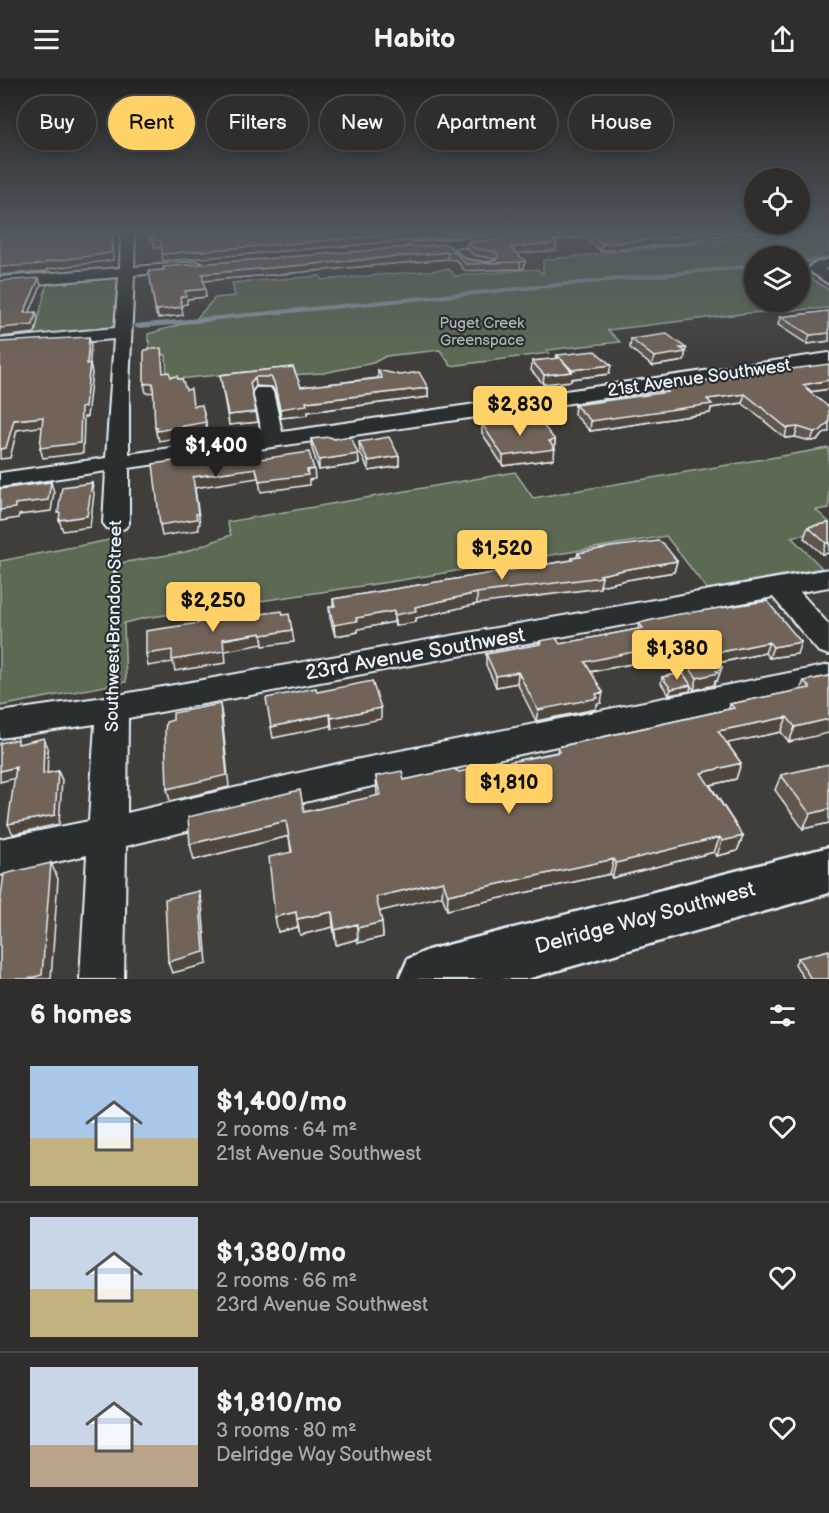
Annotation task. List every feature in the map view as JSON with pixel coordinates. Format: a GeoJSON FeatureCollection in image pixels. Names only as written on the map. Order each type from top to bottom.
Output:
{"type":"FeatureCollection","features":[{"type":"Feature","properties":{"kind":"main road","name":"Delridge Way Southwest"},"geometry":{"type":"LineString","coordinates":[[428,979],[542,964],[808,874],[829,870]]}},
{"type":"Feature","properties":{"kind":"street"},"geometry":{"type":"LineString","coordinates":[[0,282],[101,274]]}},
{"type":"Feature","properties":{"kind":"street","name":"Southwest Brandon Street"},"geometry":{"type":"LineString","coordinates":[[116,523],[122,333],[127,274]]}},
{"type":"Feature","properties":{"kind":"street"},"geometry":{"type":"LineString","coordinates":[[0,344],[122,333]]}},
{"type":"Feature","properties":{"kind":"street","name":"21st Avenue Southwest"},"geometry":{"type":"LineString","coordinates":[[0,480],[829,359]]}},
{"type":"Feature","properties":{"kind":"street"},"geometry":{"type":"LineString","coordinates":[[263,392],[271,422],[272,441]]}},
{"type":"Feature","properties":{"kind":"street","name":"23rd Avenue Southwest"},"geometry":{"type":"LineString","coordinates":[[0,725],[112,709],[829,578]]}},
{"type":"Feature","properties":{"kind":"street"},"geometry":{"type":"LineString","coordinates":[[780,586],[829,644]]}},
{"type":"Feature","properties":{"kind":"street"},"geometry":{"type":"LineString","coordinates":[[0,857],[108,834],[350,776],[829,676]]}},
{"type":"Feature","properties":{"kind":"street","name":"Southwest Brandon Street"},"geometry":{"type":"LineString","coordinates":[[102,979],[112,709]]}},
{"type":"Feature","properties":{"kind":"path","name":"Southwest Brandon Street"},"geometry":{"type":"LineString","coordinates":[[112,709],[116,523]]}},
{"type":"Feature","properties":{"kind":"green space"},"geometry":{"type":"Polygon","coordinates":[[[120,274],[116,331],[33,339],[48,280],[120,274]]]}},
{"type":"Feature","properties":{"kind":"green space","name":"Puget Creek Greenspace"},"geometry":{"type":"Polygon","coordinates":[[[391,274],[453,274],[455,276],[744,274],[744,312],[765,312],[608,330],[620,342],[547,350],[549,353],[451,366],[440,350],[386,356],[373,363],[323,373],[240,378],[230,374],[167,380],[166,355],[148,352],[150,342],[148,334],[195,320],[215,298],[235,296],[232,283],[320,276],[322,280],[391,274]]]}},
{"type":"Feature","properties":{"kind":"green space","name":"Puget Creek Greenspace"},"geometry":{"type":"Polygon","coordinates":[[[810,278],[829,290],[829,308],[810,309],[810,278]]]}},
{"type":"Feature","properties":{"kind":"green space"},"geometry":{"type":"Polygon","coordinates":[[[829,448],[829,508],[816,510],[829,522],[829,530],[791,537],[822,568],[707,589],[666,536],[402,580],[145,618],[124,623],[126,682],[0,706],[0,561],[120,538],[120,563],[185,552],[231,535],[227,522],[515,472],[533,498],[829,448]]]}},
{"type":"Feature","properties":{"kind":"building"},"geometry":{"type":"Polygon","coordinates":[[[149,274],[202,274],[205,289],[185,291],[186,296],[180,297],[182,307],[157,310],[149,274]]]}},
{"type":"Feature","properties":{"kind":"building"},"geometry":{"type":"Polygon","coordinates":[[[39,278],[24,313],[36,312],[33,325],[0,328],[0,281],[39,278]]]}},
{"type":"Feature","properties":{"kind":"building"},"geometry":{"type":"Polygon","coordinates":[[[829,311],[829,333],[810,335],[780,317],[829,311]]]}},
{"type":"Feature","properties":{"kind":"building"},"geometry":{"type":"Polygon","coordinates":[[[667,334],[686,348],[680,348],[686,352],[654,357],[631,339],[667,334]]]}},
{"type":"Feature","properties":{"kind":"building"},"geometry":{"type":"Polygon","coordinates":[[[89,337],[87,364],[90,364],[85,407],[81,408],[80,443],[40,448],[43,417],[14,420],[6,448],[0,449],[0,342],[89,337]]]}},
{"type":"Feature","properties":{"kind":"building"},"geometry":{"type":"Polygon","coordinates":[[[161,348],[163,373],[169,372],[171,377],[177,376],[178,379],[182,379],[186,390],[191,389],[193,406],[202,405],[206,422],[157,431],[153,383],[144,384],[144,352],[161,348]]]}},
{"type":"Feature","properties":{"kind":"building"},"geometry":{"type":"Polygon","coordinates":[[[595,351],[611,365],[572,370],[561,359],[572,372],[544,375],[532,361],[560,358],[557,355],[595,351]]]}},
{"type":"Feature","properties":{"kind":"building"},"geometry":{"type":"Polygon","coordinates":[[[829,364],[829,380],[803,385],[829,407],[829,422],[820,431],[814,432],[798,427],[787,428],[745,394],[707,399],[712,404],[591,421],[575,405],[668,392],[662,386],[829,364]]]}},
{"type":"Feature","properties":{"kind":"building"},"geometry":{"type":"Polygon","coordinates":[[[293,367],[301,387],[382,378],[378,370],[400,375],[419,372],[428,388],[306,402],[307,405],[280,409],[271,377],[255,377],[250,383],[256,412],[228,415],[220,375],[293,367]]]}},
{"type":"Feature","properties":{"kind":"building"},"geometry":{"type":"Polygon","coordinates":[[[538,419],[555,440],[549,441],[555,449],[503,456],[482,424],[538,419]]]}},
{"type":"Feature","properties":{"kind":"building"},"geometry":{"type":"Polygon","coordinates":[[[330,437],[334,439],[351,437],[358,454],[319,460],[311,439],[330,437]]]}},
{"type":"Feature","properties":{"kind":"building"},"geometry":{"type":"Polygon","coordinates":[[[389,437],[399,456],[368,461],[359,442],[389,437]]]}},
{"type":"Feature","properties":{"kind":"building"},"geometry":{"type":"Polygon","coordinates":[[[259,449],[261,459],[309,452],[314,469],[307,470],[308,475],[259,481],[256,468],[193,477],[197,519],[160,525],[153,464],[259,449]]]}},
{"type":"Feature","properties":{"kind":"building"},"geometry":{"type":"Polygon","coordinates":[[[51,482],[48,500],[15,504],[15,508],[0,510],[0,489],[51,482]]]}},
{"type":"Feature","properties":{"kind":"building"},"geometry":{"type":"Polygon","coordinates":[[[92,483],[87,516],[59,520],[62,487],[92,483]]]}},
{"type":"Feature","properties":{"kind":"building"},"geometry":{"type":"Polygon","coordinates":[[[829,523],[829,543],[826,543],[808,527],[829,523]]]}},
{"type":"Feature","properties":{"kind":"building"},"geometry":{"type":"Polygon","coordinates":[[[658,541],[663,543],[677,561],[600,575],[602,577],[477,593],[415,607],[416,611],[395,615],[394,611],[356,618],[357,621],[334,625],[329,607],[335,606],[333,599],[573,560],[572,558],[581,557],[578,553],[658,541]]]}},
{"type":"Feature","properties":{"kind":"building"},"geometry":{"type":"Polygon","coordinates":[[[767,601],[801,642],[773,647],[769,642],[711,654],[722,667],[719,667],[721,670],[716,671],[718,673],[697,678],[668,640],[635,647],[638,651],[585,662],[603,692],[596,694],[598,698],[538,710],[518,672],[496,676],[486,654],[541,644],[540,641],[556,638],[560,644],[643,628],[639,623],[674,615],[767,601]]]}},
{"type":"Feature","properties":{"kind":"building"},"geometry":{"type":"Polygon","coordinates":[[[282,611],[283,615],[289,614],[292,630],[223,639],[224,651],[172,660],[172,650],[146,654],[146,631],[199,623],[199,620],[203,620],[202,615],[219,612],[220,617],[282,611]]]}},
{"type":"Feature","properties":{"kind":"building"},"geometry":{"type":"Polygon","coordinates":[[[683,673],[691,685],[671,689],[662,677],[683,673]]]}},
{"type":"Feature","properties":{"kind":"building"},"geometry":{"type":"Polygon","coordinates":[[[829,676],[829,719],[795,727],[787,717],[718,731],[741,763],[701,773],[743,836],[722,841],[720,837],[616,863],[614,859],[448,895],[443,881],[376,897],[382,922],[357,928],[357,924],[335,930],[332,912],[297,919],[296,912],[275,917],[269,857],[292,852],[286,821],[190,844],[188,817],[300,790],[304,812],[380,795],[376,776],[402,771],[404,780],[454,769],[459,772],[560,752],[558,747],[734,708],[730,704],[810,688],[804,681],[829,676]]]}},
{"type":"Feature","properties":{"kind":"building"},"geometry":{"type":"Polygon","coordinates":[[[372,681],[381,708],[331,718],[330,714],[271,727],[266,698],[316,688],[317,692],[372,681]]]}},
{"type":"Feature","properties":{"kind":"building"},"geometry":{"type":"Polygon","coordinates":[[[220,704],[227,775],[167,789],[166,722],[173,720],[173,713],[220,704]]]}},
{"type":"Feature","properties":{"kind":"building"},"geometry":{"type":"Polygon","coordinates":[[[44,738],[43,774],[58,771],[55,815],[8,824],[16,767],[0,771],[0,743],[18,739],[18,744],[44,738]]]}},
{"type":"Feature","properties":{"kind":"building"},"geometry":{"type":"Polygon","coordinates":[[[829,764],[829,809],[810,814],[781,775],[829,764]]]}},
{"type":"Feature","properties":{"kind":"building"},"geometry":{"type":"Polygon","coordinates":[[[51,863],[42,975],[27,979],[0,979],[0,904],[4,874],[51,863]]]}},
{"type":"Feature","properties":{"kind":"building"},"geometry":{"type":"Polygon","coordinates":[[[199,891],[204,952],[168,962],[165,899],[199,891]]]}},
{"type":"Feature","properties":{"kind":"building"},"geometry":{"type":"Polygon","coordinates":[[[829,950],[829,979],[811,979],[798,958],[829,950]]]}},
{"type":"Feature","properties":{"kind":"waterway"},"geometry":{"type":"LineString","coordinates":[[197,320],[671,274]]}},
{"type":"Feature","properties":{"kind":"waterway"},"geometry":{"type":"LineString","coordinates":[[137,326],[213,319]]}},
{"type":"Feature","properties":{"kind":"waterway"},"geometry":{"type":"LineString","coordinates":[[63,333],[107,329]]}}]}
